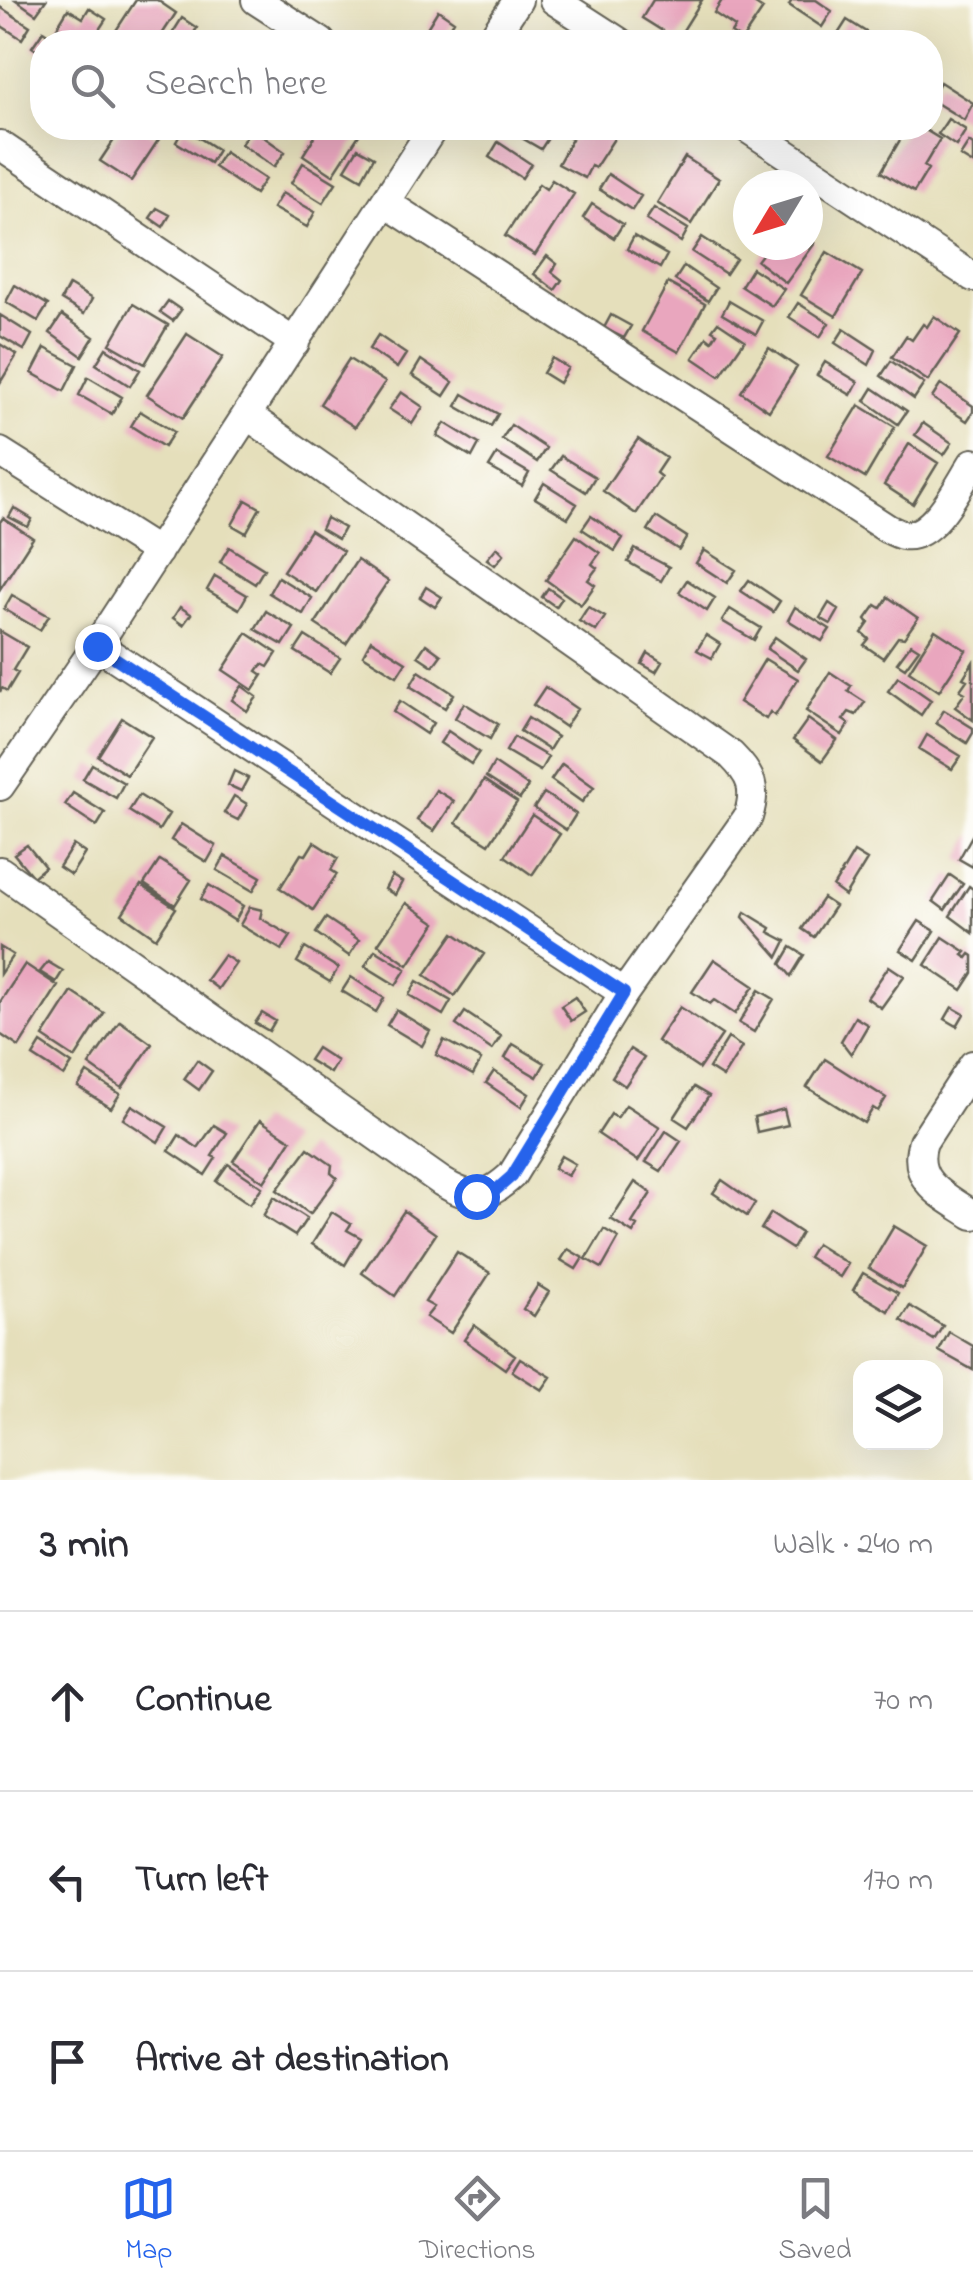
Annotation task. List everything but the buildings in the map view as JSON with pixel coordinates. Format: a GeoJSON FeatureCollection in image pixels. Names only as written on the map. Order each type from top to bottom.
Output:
{"type":"FeatureCollection","features":[{"type":"Feature","properties":{"kind":"street"},"geometry":{"type":"LineString","coordinates":[[256,0],[302,30]]}},
{"type":"Feature","properties":{"kind":"street"},"geometry":{"type":"LineString","coordinates":[[498,30],[518,0]]}},
{"type":"Feature","properties":{"kind":"street"},"geometry":{"type":"LineString","coordinates":[[554,0],[600,30]]}},
{"type":"Feature","properties":{"kind":"street"},"geometry":{"type":"LineString","coordinates":[[1,780],[97,646],[426,140]]}},
{"type":"Feature","properties":{"kind":"street"},"geometry":{"type":"LineString","coordinates":[[765,140],[973,277]]}},
{"type":"Feature","properties":{"kind":"street"},"geometry":{"type":"LineString","coordinates":[[0,145],[295,343]]}},
{"type":"Feature","properties":{"kind":"street"},"geometry":{"type":"LineString","coordinates":[[386,204],[888,529],[905,536],[923,532],[938,517],[973,463]]}},
{"type":"Feature","properties":{"kind":"street"},"geometry":{"type":"LineString","coordinates":[[0,872],[458,1193],[476,1196],[496,1190],[512,1176],[624,993],[748,818],[752,784],[745,768],[731,755],[247,416]]}},
{"type":"Feature","properties":{"kind":"street"},"geometry":{"type":"LineString","coordinates":[[0,452],[158,552]]}},
{"type":"Feature","properties":{"kind":"street"},"geometry":{"type":"LineString","coordinates":[[97,646],[624,993]]}},
{"type":"Feature","properties":{"kind":"street"},"geometry":{"type":"LineString","coordinates":[[973,1065],[918,1156],[926,1180],[973,1215]]}},
{"type":"Feature","properties":{"kind":"route"},"geometry":{"type":"LineString","coordinates":[[97,646],[624,993],[512,1176],[496,1190],[476,1196]]}}]}
